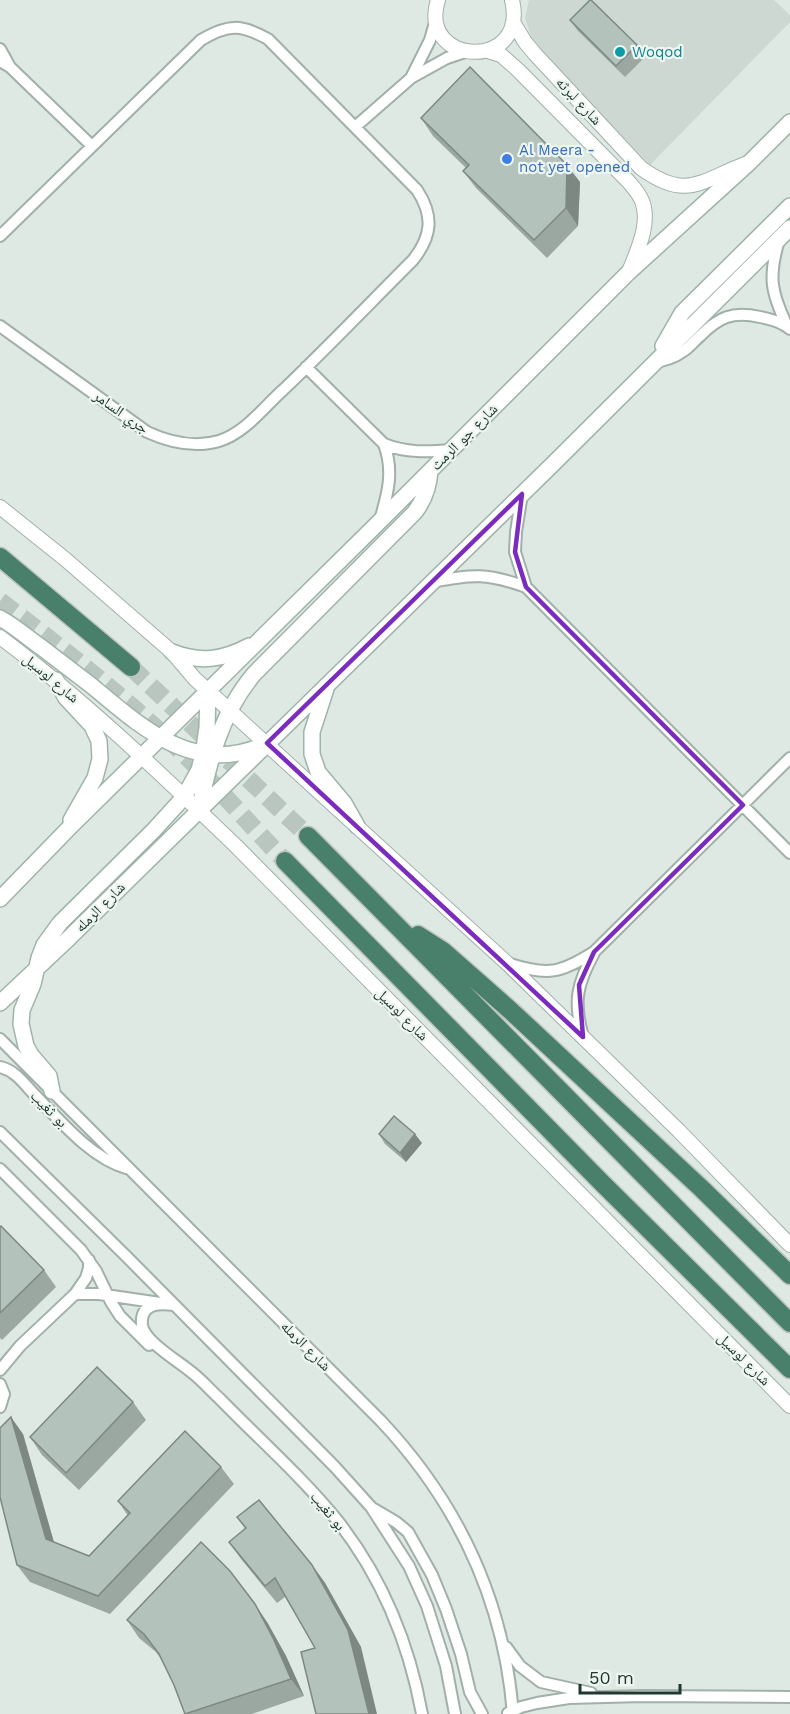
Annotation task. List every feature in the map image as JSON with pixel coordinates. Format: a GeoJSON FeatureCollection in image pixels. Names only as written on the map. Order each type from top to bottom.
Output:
{"type":"FeatureCollection","features":[{"type":"Feature","properties":{"kind":"highway"},"geometry":{"type":"LineString","coordinates":[[0,557],[132,667]]}},
{"type":"Feature","properties":{"kind":"highway"},"geometry":{"type":"LineString","coordinates":[[308,836],[790,1323]]}},
{"type":"Feature","properties":{"kind":"highway","name":"شارع لوسيل"},"geometry":{"type":"LineString","coordinates":[[285,861],[594,1175],[790,1369]]}},
{"type":"Feature","properties":{"kind":"highway"},"geometry":{"type":"LineString","coordinates":[[396,923],[443,951],[511,1011],[790,1275]]}},
{"type":"Feature","properties":{"kind":"main road","name":"شارع جو الرمث"},"geometry":{"type":"LineString","coordinates":[[142,756],[629,272],[750,162],[790,122]]}},
{"type":"Feature","properties":{"kind":"main road"},"geometry":{"type":"LineString","coordinates":[[654,362],[682,313],[790,206]]}},
{"type":"Feature","properties":{"kind":"main road"},"geometry":{"type":"LineString","coordinates":[[199,810],[522,494],[785,232]]}},
{"type":"Feature","properties":{"kind":"main road"},"geometry":{"type":"LineString","coordinates":[[52,1091],[49,1076],[26,1046],[21,1024],[22,1010],[33,984],[44,945],[60,923],[184,797],[241,690],[254,674],[415,512],[427,492],[430,471]]}},
{"type":"Feature","properties":{"kind":"main road"},"geometry":{"type":"LineString","coordinates":[[0,618],[89,684],[126,715],[160,738],[181,748],[208,754],[241,753],[267,743]]}},
{"type":"Feature","properties":{"kind":"main road"},"geometry":{"type":"LineString","coordinates":[[172,652],[187,658],[223,657],[257,642]]}},
{"type":"Feature","properties":{"kind":"main road"},"geometry":{"type":"LineString","coordinates":[[56,680],[66,698],[92,726],[99,741],[100,759],[95,778],[74,814],[69,828]]}},
{"type":"Feature","properties":{"kind":"main road"},"geometry":{"type":"LineString","coordinates":[[328,684],[312,732],[312,754],[318,772],[344,803],[357,826]]}},
{"type":"Feature","properties":{"kind":"main road"},"geometry":{"type":"LineString","coordinates":[[199,810],[208,754],[208,691]]}},
{"type":"Feature","properties":{"kind":"main road"},"geometry":{"type":"LineString","coordinates":[[0,899],[142,756]]}},
{"type":"Feature","properties":{"kind":"main road","name":"شارع الرمله"},"geometry":{"type":"LineString","coordinates":[[0,1003],[199,810]]}},
{"type":"Feature","properties":{"kind":"street"},"geometry":{"type":"LineString","coordinates":[[435,7],[439,30],[445,40],[465,52],[477,53],[488,51],[504,40],[510,32],[514,8]]}},
{"type":"Feature","properties":{"kind":"street"},"geometry":{"type":"LineString","coordinates":[[411,78],[430,40],[435,7]]}},
{"type":"Feature","properties":{"kind":"street","name":"شارع لبرثه"},"geometry":{"type":"LineString","coordinates":[[514,8],[525,42],[641,168],[653,177],[675,186],[691,186],[750,162]]}},
{"type":"Feature","properties":{"kind":"street","name":"جري السامر"},"geometry":{"type":"LineString","coordinates":[[0,236],[201,40],[217,31],[235,27],[252,30],[268,39],[417,190],[424,201],[430,223],[424,244],[413,260],[306,367],[241,430],[209,443],[173,442],[147,432],[0,326]]}},
{"type":"Feature","properties":{"kind":"street"},"geometry":{"type":"LineString","coordinates":[[0,49],[5,64],[92,146]]}},
{"type":"Feature","properties":{"kind":"street","name":"شارع لبرثه"},"geometry":{"type":"LineString","coordinates":[[488,51],[501,55],[518,70],[628,181],[638,194],[643,203],[644,221],[639,245],[629,272]]}},
{"type":"Feature","properties":{"kind":"street"},"geometry":{"type":"LineString","coordinates":[[355,127],[411,78],[447,58],[465,52]]}},
{"type":"Feature","properties":{"kind":"street"},"geometry":{"type":"LineString","coordinates":[[785,232],[773,262],[772,285],[776,303],[788,328]]}},
{"type":"Feature","properties":{"kind":"street"},"geometry":{"type":"LineString","coordinates":[[654,362],[667,360],[681,353],[715,322],[723,318],[752,315],[774,320],[788,328]]}},
{"type":"Feature","properties":{"kind":"street"},"geometry":{"type":"LineString","coordinates":[[306,367],[384,444],[414,451],[451,450]]}},
{"type":"Feature","properties":{"kind":"street"},"geometry":{"type":"LineString","coordinates":[[380,521],[390,480],[389,460],[384,444]]}},
{"type":"Feature","properties":{"kind":"street"},"geometry":{"type":"LineString","coordinates":[[522,494],[515,552],[526,587]]}},
{"type":"Feature","properties":{"kind":"street"},"geometry":{"type":"LineString","coordinates":[[0,507],[172,652],[195,679],[508,964],[790,1245]]}},
{"type":"Feature","properties":{"kind":"street"},"geometry":{"type":"LineString","coordinates":[[432,582],[490,576],[503,578],[526,587],[790,853]]}},
{"type":"Feature","properties":{"kind":"street","name":"شارع لوسيل"},"geometry":{"type":"LineString","coordinates":[[0,637],[56,680],[199,810],[790,1406]]}},
{"type":"Feature","properties":{"kind":"street"},"geometry":{"type":"LineString","coordinates":[[508,964],[527,969],[560,970],[574,965],[594,952],[790,758]]}},
{"type":"Feature","properties":{"kind":"street"},"geometry":{"type":"LineString","coordinates":[[583,1037],[578,1014],[578,995],[582,975],[594,952]]}},
{"type":"Feature","properties":{"kind":"street","name":"شارع الرمله"},"geometry":{"type":"LineString","coordinates":[[0,1038],[406,1448],[428,1476],[465,1538],[492,1604],[511,1692],[510,1713]]}},
{"type":"Feature","properties":{"kind":"street","name":"بو ثغيب"},"geometry":{"type":"LineString","coordinates":[[0,1067],[13,1072],[64,1125],[96,1154],[129,1168]]}},
{"type":"Feature","properties":{"kind":"street"},"geometry":{"type":"LineString","coordinates":[[0,1131],[335,1467],[371,1507],[409,1566],[427,1606],[446,1666],[455,1714]]}},
{"type":"Feature","properties":{"kind":"street","name":"بو ثغيب"},"geometry":{"type":"LineString","coordinates":[[0,1167],[89,1260],[114,1309],[128,1326],[151,1346],[166,1353]]}},
{"type":"Feature","properties":{"kind":"street"},"geometry":{"type":"LineString","coordinates":[[0,1371],[20,1346],[75,1294],[87,1278],[89,1260]]}},
{"type":"Feature","properties":{"kind":"street"},"geometry":{"type":"LineString","coordinates":[[75,1294],[107,1294],[174,1305]]}},
{"type":"Feature","properties":{"kind":"street","name":"بو ثغيب"},"geometry":{"type":"LineString","coordinates":[[160,1303],[146,1310],[144,1314],[142,1325],[146,1334],[166,1353],[198,1377],[278,1457],[337,1520],[358,1550],[393,1614],[409,1657],[422,1714]]}},
{"type":"Feature","properties":{"kind":"street"},"geometry":{"type":"LineString","coordinates":[[0,1384],[4,1394],[0,1407]]}},
{"type":"Feature","properties":{"kind":"street"},"geometry":{"type":"LineString","coordinates":[[371,1507],[396,1522],[412,1538],[432,1575],[446,1609],[471,1692],[482,1714]]}},
{"type":"Feature","properties":{"kind":"street"},"geometry":{"type":"LineString","coordinates":[[502,1642],[520,1666],[541,1682],[600,1696]]}},
{"type":"Feature","properties":{"kind":"street"},"geometry":{"type":"LineString","coordinates":[[510,1713],[547,1700],[600,1696],[790,1697]]}},
{"type":"Feature","properties":{"kind":"highlighted area"},"geometry":{"type":"Polygon","coordinates":[[[522,494],[515,552],[526,587],[743,805],[594,952],[579,985],[583,1037],[267,743],[522,494]]]}},
{"type":"Feature","properties":{"kind":"shaded area"},"geometry":{"type":"Polygon","coordinates":[[[529,0],[774,0],[790,15],[790,22],[650,165],[535,48],[525,18],[529,0]]]}},
{"type":"Feature","properties":{"kind":"building"},"geometry":{"type":"Polygon","coordinates":[[[590,0],[637,45],[616,66],[570,20],[590,0]]]}},
{"type":"Feature","properties":{"kind":"building","name":"Al Meera - not yet opened"},"geometry":{"type":"Polygon","coordinates":[[[470,67],[567,165],[566,208],[534,240],[463,171],[469,165],[421,118],[470,67]]]}},
{"type":"Feature","properties":{"kind":"building"},"geometry":{"type":"Polygon","coordinates":[[[394,1116],[415,1134],[400,1153],[379,1134],[394,1116]]]}},
{"type":"Feature","properties":{"kind":"building"},"geometry":{"type":"Polygon","coordinates":[[[0,1227],[44,1270],[0,1313],[0,1227]]]}},
{"type":"Feature","properties":{"kind":"building"},"geometry":{"type":"Polygon","coordinates":[[[97,1367],[133,1402],[66,1473],[30,1437],[97,1367]]]}},
{"type":"Feature","properties":{"kind":"building"},"geometry":{"type":"Polygon","coordinates":[[[11,1417],[46,1539],[89,1556],[130,1513],[118,1501],[185,1431],[221,1467],[98,1596],[17,1565],[0,1497],[0,1428],[11,1417]]]}},
{"type":"Feature","properties":{"kind":"building"},"geometry":{"type":"Polygon","coordinates":[[[259,1500],[312,1565],[348,1630],[369,1714],[316,1714],[301,1652],[315,1648],[275,1578],[265,1586],[229,1542],[246,1528],[237,1517],[259,1500]]]}},
{"type":"Feature","properties":{"kind":"building"},"geometry":{"type":"Polygon","coordinates":[[[201,1542],[230,1571],[255,1604],[291,1679],[185,1714],[159,1654],[144,1634],[127,1620],[201,1542]]]}},
{"type":"Feature","properties":{"kind":"tunnel"},"geometry":{"type":"LineString","coordinates":[[0,601],[126,701],[197,767],[285,861]]}},
{"type":"Feature","properties":{"kind":"tunnel"},"geometry":{"type":"LineString","coordinates":[[131,667],[308,836]]}},
{"type":"Feature","properties":{"kind":"place","name":"Woqod"},"geometry":{"type":"Point","coordinates":[620,52]}},
{"type":"Feature","properties":{"kind":"place","name":"Al Meera - not yet opened"},"geometry":{"type":"Point","coordinates":[507,159]}}]}
